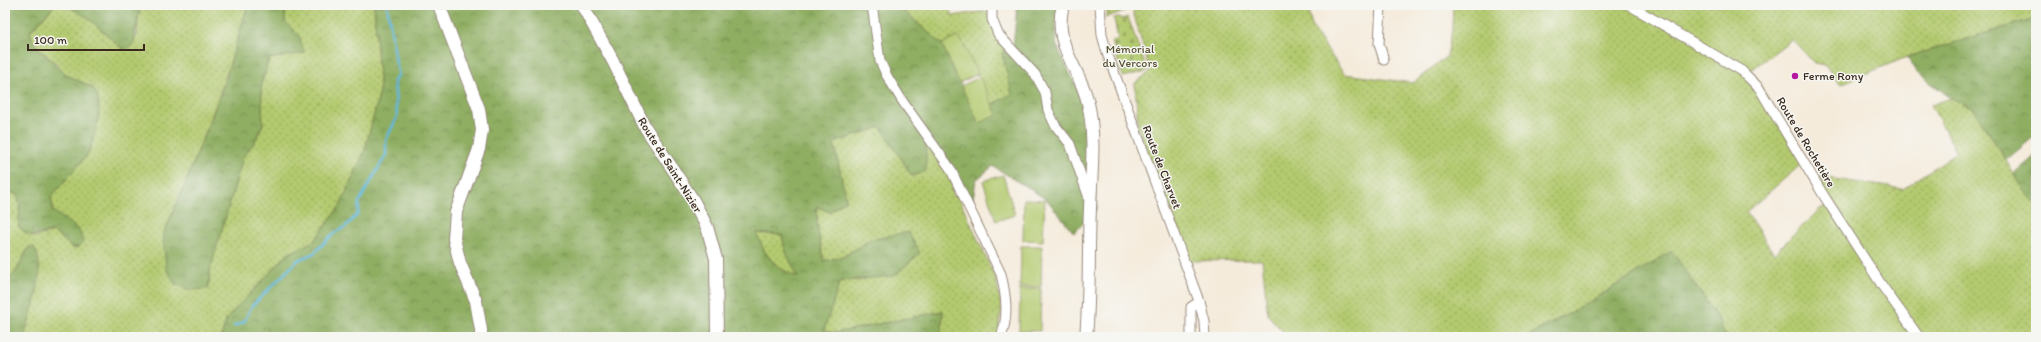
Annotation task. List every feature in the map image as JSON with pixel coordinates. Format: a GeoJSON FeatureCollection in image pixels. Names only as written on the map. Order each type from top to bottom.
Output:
{"type":"FeatureCollection","features":[{"type":"Feature","properties":{"kind":"main road"},"geometry":{"type":"LineString","coordinates":[[439,5],[479,109],[482,130],[478,149],[456,212],[454,239],[460,263],[476,301],[481,337]]}},
{"type":"Feature","properties":{"kind":"main road","name":"Route de Saint-Nizier"},"geometry":{"type":"LineString","coordinates":[[582,5],[613,61],[645,127],[693,200],[707,227],[716,259],[718,337]]}},
{"type":"Feature","properties":{"kind":"main road"},"geometry":{"type":"LineString","coordinates":[[1063,5],[1060,24],[1063,43],[1086,96],[1090,111],[1092,139],[1086,337]]}},
{"type":"Feature","properties":{"kind":"street"},"geometry":{"type":"LineString","coordinates":[[872,5],[880,61],[886,76],[950,168],[1001,274],[1006,292],[1006,320],[1001,337]]}},
{"type":"Feature","properties":{"kind":"street"},"geometry":{"type":"LineString","coordinates":[[992,5],[992,19],[998,34],[1035,74],[1045,92],[1048,110],[1055,125],[1070,144],[1090,203]]}},
{"type":"Feature","properties":{"kind":"street","name":"Route de Charvet"},"geometry":{"type":"LineString","coordinates":[[1100,5],[1102,35],[1106,53],[1199,302],[1204,321],[1205,337]]}},
{"type":"Feature","properties":{"kind":"street"},"geometry":{"type":"LineString","coordinates":[[1381,5],[1379,44],[1384,60]]}},
{"type":"Feature","properties":{"kind":"street","name":"Route de Rochetière"},"geometry":{"type":"LineString","coordinates":[[1629,5],[1742,71],[1759,88],[1824,196],[1883,286],[1919,337]]}},
{"type":"Feature","properties":{"kind":"street"},"geometry":{"type":"LineString","coordinates":[[1191,337],[1190,307],[1199,302]]}},
{"type":"Feature","properties":{"kind":"green space"},"geometry":{"type":"Polygon","coordinates":[[[5,5],[55,5],[30,31],[31,36],[40,49],[62,71],[70,77],[92,88],[99,101],[96,131],[87,155],[51,197],[53,211],[79,230],[83,242],[79,247],[73,248],[54,232],[32,235],[24,232],[19,227],[20,204],[18,196],[5,188],[5,5]]]}},
{"type":"Feature","properties":{"kind":"green space"},"geometry":{"type":"Polygon","coordinates":[[[55,5],[65,6],[83,14],[123,49],[137,36],[138,17],[142,5],[248,5],[210,122],[163,235],[208,289],[210,270],[243,157],[254,143],[263,124],[261,85],[269,59],[304,52],[299,36],[285,22],[285,5],[374,5],[380,92],[364,153],[340,206],[314,241],[288,254],[227,318],[221,337],[24,337],[37,293],[34,247],[28,248],[17,270],[5,285],[5,188],[18,196],[21,215],[19,221],[33,237],[54,232],[73,248],[58,216],[53,211],[51,197],[87,155],[99,114],[93,88],[65,74],[57,64],[34,45],[30,32],[55,5]]]}},
{"type":"Feature","properties":{"kind":"green space"},"geometry":{"type":"Polygon","coordinates":[[[66,5],[142,5],[138,17],[134,43],[128,48],[123,49],[87,17],[66,5]]]}},
{"type":"Feature","properties":{"kind":"green space"},"geometry":{"type":"Polygon","coordinates":[[[248,5],[285,5],[285,22],[299,36],[304,53],[269,59],[261,85],[263,124],[254,143],[243,157],[210,270],[208,289],[190,290],[175,284],[166,268],[163,235],[184,187],[221,93],[248,5]]]}},
{"type":"Feature","properties":{"kind":"green space"},"geometry":{"type":"Polygon","coordinates":[[[374,5],[902,5],[901,9],[942,44],[979,123],[997,115],[992,104],[1012,94],[1002,53],[1013,48],[1017,5],[1057,5],[1056,44],[1076,86],[1082,104],[1097,208],[1074,233],[1047,200],[993,166],[976,180],[972,205],[926,142],[926,171],[912,176],[881,127],[834,143],[846,200],[829,212],[816,206],[818,231],[824,261],[843,257],[870,240],[908,232],[920,253],[894,276],[840,281],[824,331],[835,333],[943,311],[941,337],[221,337],[227,318],[288,254],[314,241],[340,206],[364,153],[380,92],[374,5]],[[757,233],[763,249],[772,261],[783,270],[798,277],[785,250],[782,235],[757,233]]]}},
{"type":"Feature","properties":{"kind":"green space"},"geometry":{"type":"Polygon","coordinates":[[[902,5],[951,5],[952,16],[986,11],[1013,48],[1002,53],[1013,94],[992,104],[959,36],[942,44],[901,9],[902,5]]]}},
{"type":"Feature","properties":{"kind":"green space"},"geometry":{"type":"Polygon","coordinates":[[[1110,5],[1307,5],[1312,27],[1344,74],[1413,83],[1447,56],[1452,30],[1453,5],[2036,5],[2036,18],[1907,57],[1840,84],[1825,65],[1814,63],[1792,39],[1751,70],[1805,161],[1746,212],[1774,254],[1820,209],[1826,207],[1820,177],[1903,189],[1957,152],[1931,105],[1951,98],[1974,109],[2028,196],[2036,204],[2036,337],[1726,337],[1718,319],[1672,251],[1581,307],[1526,337],[1271,337],[1286,335],[1268,315],[1262,260],[1189,261],[1138,128],[1135,83],[1150,72],[1132,8],[1105,18],[1110,5]]]}},
{"type":"Feature","properties":{"kind":"green space","name":"Mémorial du Vercors"},"geometry":{"type":"Polygon","coordinates":[[[1120,17],[1121,19],[1128,17],[1147,71],[1123,77],[1112,41],[1118,39],[1114,18],[1120,17]]]}},
{"type":"Feature","properties":{"kind":"green space"},"geometry":{"type":"Polygon","coordinates":[[[2036,18],[2036,135],[2006,160],[1974,109],[1951,98],[1916,72],[1907,57],[2036,18]]]}},
{"type":"Feature","properties":{"kind":"green space"},"geometry":{"type":"Polygon","coordinates":[[[959,36],[978,74],[959,83],[942,44],[959,36]]]}},
{"type":"Feature","properties":{"kind":"green space"},"geometry":{"type":"Polygon","coordinates":[[[980,77],[997,115],[979,123],[961,86],[980,77]]]}},
{"type":"Feature","properties":{"kind":"green space"},"geometry":{"type":"Polygon","coordinates":[[[881,127],[925,141],[939,154],[996,279],[1002,309],[997,337],[941,337],[943,311],[835,333],[823,331],[840,281],[864,280],[870,240],[843,257],[824,261],[818,231],[816,206],[829,212],[846,200],[834,143],[881,127]]]}},
{"type":"Feature","properties":{"kind":"green space"},"geometry":{"type":"Polygon","coordinates":[[[2036,155],[2036,204],[2028,196],[2014,174],[2036,155]]]}},
{"type":"Feature","properties":{"kind":"green space"},"geometry":{"type":"Polygon","coordinates":[[[1003,175],[1015,215],[996,221],[983,181],[1003,175]]]}},
{"type":"Feature","properties":{"kind":"green space"},"geometry":{"type":"Polygon","coordinates":[[[1024,199],[1045,200],[1043,241],[1023,240],[1024,199]]]}},
{"type":"Feature","properties":{"kind":"green space"},"geometry":{"type":"Polygon","coordinates":[[[757,233],[783,235],[785,250],[799,277],[777,266],[772,261],[763,248],[757,233]]]}},
{"type":"Feature","properties":{"kind":"green space"},"geometry":{"type":"Polygon","coordinates":[[[1021,246],[1042,246],[1041,287],[1020,287],[1021,246]]]}},
{"type":"Feature","properties":{"kind":"green space"},"geometry":{"type":"Polygon","coordinates":[[[34,247],[38,257],[39,280],[34,304],[24,337],[5,337],[5,285],[17,270],[28,248],[34,247]]]}},
{"type":"Feature","properties":{"kind":"green space"},"geometry":{"type":"Polygon","coordinates":[[[1672,251],[1718,319],[1726,337],[1526,337],[1581,307],[1672,251]]]}},
{"type":"Feature","properties":{"kind":"green space"},"geometry":{"type":"Polygon","coordinates":[[[1020,289],[1041,289],[1040,331],[1019,331],[1020,289]]]}},
{"type":"Feature","properties":{"kind":"waterway"},"geometry":{"type":"LineString","coordinates":[[234,326],[244,322],[252,306],[298,260],[314,253],[333,234],[345,227],[358,214],[359,202],[386,155],[386,140],[397,117],[394,81],[399,74],[387,5]]}},
{"type":"Feature","properties":{"kind":"place","name":"Ferme Rony"},"geometry":{"type":"Point","coordinates":[1795,76]}}]}
